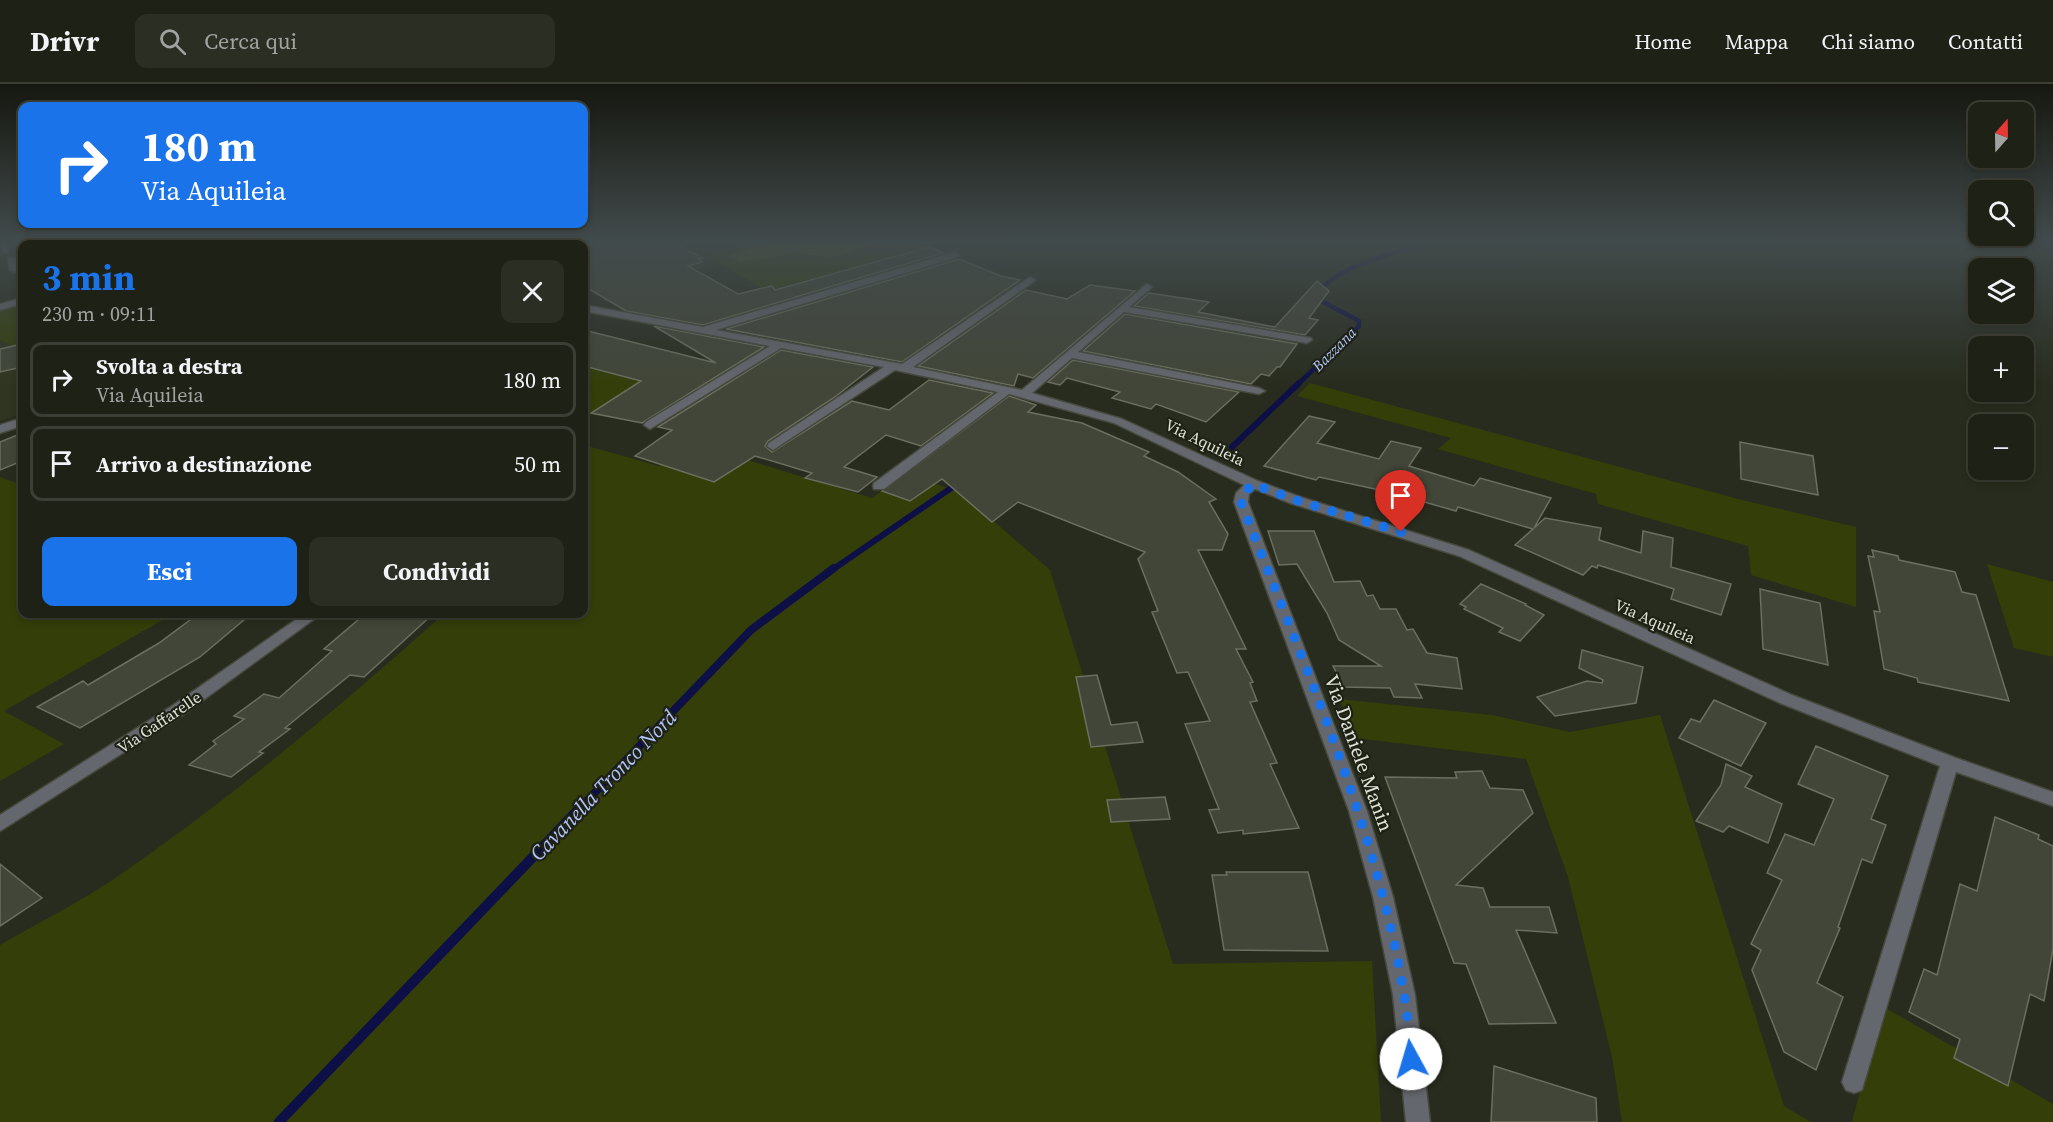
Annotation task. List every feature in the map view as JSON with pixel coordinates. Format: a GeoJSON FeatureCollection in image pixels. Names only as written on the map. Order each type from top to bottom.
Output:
{"type":"FeatureCollection","features":[{"type":"Feature","properties":{"kind":"street"},"geometry":{"type":"LineString","coordinates":[[700,331],[836,290]]}},
{"type":"Feature","properties":{"kind":"street"},"geometry":{"type":"LineString","coordinates":[[773,446],[1014,290]]}},
{"type":"Feature","properties":{"kind":"street"},"geometry":{"type":"LineString","coordinates":[[1024,394],[1143,290]]}},
{"type":"Feature","properties":{"kind":"street"},"geometry":{"type":"LineString","coordinates":[[0,307],[18,302]]}},
{"type":"Feature","properties":{"kind":"street","name":"Via Aquileia"},"geometry":{"type":"LineString","coordinates":[[588,309],[1008,390],[1118,421],[1253,484],[1295,500],[1464,553],[1786,699],[1950,763],[2053,799]]}},
{"type":"Feature","properties":{"kind":"street"},"geometry":{"type":"LineString","coordinates":[[1122,309],[1307,340]]}},
{"type":"Feature","properties":{"kind":"street"},"geometry":{"type":"LineString","coordinates":[[650,425],[779,345]]}},
{"type":"Feature","properties":{"kind":"street"},"geometry":{"type":"LineString","coordinates":[[1070,354],[1259,391]]}},
{"type":"Feature","properties":{"kind":"street"},"geometry":{"type":"LineString","coordinates":[[879,486],[1008,390]]}},
{"type":"Feature","properties":{"kind":"street"},"geometry":{"type":"LineString","coordinates":[[0,429],[18,423]]}},
{"type":"Feature","properties":{"kind":"street","name":"Via Daniele Manin"},"geometry":{"type":"LineString","coordinates":[[1253,484],[1243,494],[1241,502],[1358,811],[1383,897],[1404,995],[1418,1122]]}},
{"type":"Feature","properties":{"kind":"street","name":"Via Gaffarelle"},"geometry":{"type":"LineString","coordinates":[[0,824],[178,710],[307,618]]}},
{"type":"Feature","properties":{"kind":"street"},"geometry":{"type":"LineString","coordinates":[[1854,1082],[1950,763]]}},
{"type":"Feature","properties":{"kind":"shaded area"},"geometry":{"type":"Polygon","coordinates":[[[0,340],[14,346],[18,345],[18,415],[0,421],[0,340]]]}},
{"type":"Feature","properties":{"kind":"green space"},"geometry":{"type":"Polygon","coordinates":[[[18,305],[18,345],[14,346],[0,340],[0,311],[18,305]]]}},
{"type":"Feature","properties":{"kind":"green space"},"geometry":{"type":"Polygon","coordinates":[[[600,358],[667,369],[588,416],[588,366],[600,358]]]}},
{"type":"Feature","properties":{"kind":"green space"},"geometry":{"type":"Polygon","coordinates":[[[1310,383],[1738,499],[1856,527],[1856,607],[1751,575],[1748,546],[1598,504],[1596,494],[1438,449],[1451,438],[1297,396],[1310,383]]]}},
{"type":"Feature","properties":{"kind":"green space"},"geometry":{"type":"Polygon","coordinates":[[[698,445],[872,498],[905,474],[960,492],[1050,570],[1173,964],[1372,961],[1381,1122],[0,1122],[0,945],[114,879],[242,785],[439,618],[588,618],[588,446],[659,466],[698,445]]]}},
{"type":"Feature","properties":{"kind":"green space"},"geometry":{"type":"Polygon","coordinates":[[[0,477],[18,484],[18,618],[166,618],[4,711],[64,744],[0,781],[0,477]]]}},
{"type":"Feature","properties":{"kind":"green space"},"geometry":{"type":"Polygon","coordinates":[[[1987,564],[2053,582],[2053,657],[2014,648],[1987,564]]]}},
{"type":"Feature","properties":{"kind":"green space"},"geometry":{"type":"Polygon","coordinates":[[[1339,699],[1492,715],[1570,732],[1660,715],[1784,1106],[1811,1122],[1622,1122],[1612,1057],[1568,877],[1526,759],[1356,738],[1339,699]]]}},
{"type":"Feature","properties":{"kind":"green space"},"geometry":{"type":"Polygon","coordinates":[[[1882,1006],[2053,1104],[2053,1122],[1852,1122],[1882,1006]]]}},
{"type":"Feature","properties":{"kind":"building"},"geometry":{"type":"Polygon","coordinates":[[[591,290],[732,290],[738,294],[753,290],[818,290],[703,325],[626,311],[591,290]]]}},
{"type":"Feature","properties":{"kind":"building"},"geometry":{"type":"Polygon","coordinates":[[[854,290],[1005,290],[902,362],[726,329],[854,290]]]}},
{"type":"Feature","properties":{"kind":"building"},"geometry":{"type":"Polygon","coordinates":[[[1025,290],[1067,299],[1081,290],[1135,291],[1033,378],[1018,374],[1014,386],[918,366],[1025,290]]]}},
{"type":"Feature","properties":{"kind":"building"},"geometry":{"type":"Polygon","coordinates":[[[1308,290],[1329,291],[1309,318],[1318,320],[1305,335],[1134,306],[1149,293],[1209,302],[1198,312],[1275,327],[1308,290]]]}},
{"type":"Feature","properties":{"kind":"building"},"geometry":{"type":"Polygon","coordinates":[[[1125,314],[1297,344],[1280,367],[1277,367],[1269,376],[1261,374],[1251,384],[1083,351],[1125,314]]]}},
{"type":"Feature","properties":{"kind":"building"},"geometry":{"type":"Polygon","coordinates":[[[654,326],[764,347],[642,423],[591,413],[641,381],[588,367],[588,331],[716,363],[654,326]]]}},
{"type":"Feature","properties":{"kind":"building"},"geometry":{"type":"Polygon","coordinates":[[[18,345],[18,368],[0,372],[0,349],[18,345]]]}},
{"type":"Feature","properties":{"kind":"building"},"geometry":{"type":"Polygon","coordinates":[[[781,350],[873,367],[835,397],[768,441],[765,446],[772,452],[852,401],[889,410],[929,380],[993,393],[921,446],[886,435],[844,467],[877,477],[858,492],[805,478],[812,473],[755,456],[714,482],[635,456],[672,430],[658,427],[781,350]]]}},
{"type":"Feature","properties":{"kind":"building"},"geometry":{"type":"Polygon","coordinates":[[[1073,360],[1239,392],[1206,422],[1156,404],[1151,409],[1112,398],[1120,392],[1067,378],[1060,385],[1048,382],[1073,360]]]}},
{"type":"Feature","properties":{"kind":"building"},"geometry":{"type":"Polygon","coordinates":[[[1009,396],[1036,405],[1028,412],[1082,423],[1149,452],[1144,456],[1178,472],[1216,499],[1209,502],[1228,534],[1222,550],[1198,550],[1246,649],[1236,649],[1253,682],[1250,683],[1257,701],[1250,702],[1277,763],[1270,764],[1299,828],[1243,834],[1243,830],[1218,833],[1209,810],[1219,809],[1185,724],[1210,721],[1188,672],[1177,673],[1152,612],[1158,611],[1138,559],[1145,552],[1018,502],[992,522],[942,479],[910,501],[882,491],[1009,396]]]}},
{"type":"Feature","properties":{"kind":"building"},"geometry":{"type":"Polygon","coordinates":[[[1309,416],[1335,422],[1317,443],[1379,459],[1391,441],[1421,448],[1409,466],[1474,486],[1480,478],[1551,498],[1534,528],[1545,518],[1601,528],[1599,540],[1641,553],[1643,531],[1673,538],[1671,567],[1731,584],[1721,615],[1671,599],[1674,589],[1598,565],[1597,568],[1592,566],[1583,575],[1515,545],[1533,529],[1458,507],[1456,511],[1389,492],[1319,477],[1316,480],[1264,466],[1309,416]]]}},
{"type":"Feature","properties":{"kind":"building"},"geometry":{"type":"Polygon","coordinates":[[[18,435],[18,463],[0,470],[0,442],[18,435]]]}},
{"type":"Feature","properties":{"kind":"building"},"geometry":{"type":"Polygon","coordinates":[[[1740,442],[1813,456],[1818,495],[1741,479],[1740,442]]]}},
{"type":"Feature","properties":{"kind":"building"},"geometry":{"type":"Polygon","coordinates":[[[1268,531],[1314,531],[1334,582],[1360,581],[1367,596],[1373,595],[1380,609],[1396,609],[1407,630],[1413,629],[1427,653],[1457,658],[1462,689],[1415,684],[1422,698],[1394,697],[1390,688],[1344,687],[1333,666],[1381,666],[1339,640],[1327,613],[1297,564],[1279,565],[1268,531]]]}},
{"type":"Feature","properties":{"kind":"building"},"geometry":{"type":"Polygon","coordinates":[[[1872,550],[1898,556],[1899,560],[1955,572],[1962,592],[1976,595],[2009,701],[1918,682],[1917,678],[1884,669],[1874,611],[1880,612],[1868,556],[1874,557],[1872,550]]]}},
{"type":"Feature","properties":{"kind":"building"},"geometry":{"type":"Polygon","coordinates":[[[1481,584],[1526,604],[1544,615],[1520,641],[1499,632],[1503,628],[1464,609],[1466,607],[1460,604],[1481,584]]]}},
{"type":"Feature","properties":{"kind":"building"},"geometry":{"type":"Polygon","coordinates":[[[1760,589],[1820,603],[1828,665],[1763,649],[1760,589]]]}},
{"type":"Feature","properties":{"kind":"building"},"geometry":{"type":"Polygon","coordinates":[[[193,618],[246,618],[200,657],[80,728],[37,707],[83,681],[88,685],[159,643],[193,618]]]}},
{"type":"Feature","properties":{"kind":"building"},"geometry":{"type":"Polygon","coordinates":[[[360,618],[429,618],[364,677],[350,675],[285,728],[290,729],[259,752],[263,753],[231,777],[189,765],[216,744],[213,741],[244,719],[234,716],[264,694],[279,698],[332,651],[324,649],[360,618]]]}},
{"type":"Feature","properties":{"kind":"building"},"geometry":{"type":"Polygon","coordinates":[[[1582,650],[1643,667],[1636,703],[1555,716],[1537,697],[1587,681],[1602,683],[1603,680],[1579,668],[1582,650]]]}},
{"type":"Feature","properties":{"kind":"building"},"geometry":{"type":"Polygon","coordinates":[[[1097,675],[1111,725],[1137,722],[1143,742],[1091,747],[1076,677],[1097,675]]]}},
{"type":"Feature","properties":{"kind":"building"},"geometry":{"type":"Polygon","coordinates":[[[1714,700],[1766,723],[1741,766],[1679,738],[1691,719],[1700,722],[1714,700]]]}},
{"type":"Feature","properties":{"kind":"building"},"geometry":{"type":"Polygon","coordinates":[[[1816,746],[1888,776],[1871,819],[1886,825],[1872,863],[1862,859],[1838,927],[1840,928],[1817,983],[1843,997],[1816,1070],[1784,1052],[1752,970],[1761,950],[1751,944],[1782,880],[1767,873],[1785,834],[1814,845],[1834,799],[1798,784],[1816,746]]]}},
{"type":"Feature","properties":{"kind":"building"},"geometry":{"type":"Polygon","coordinates":[[[1726,764],[1752,776],[1745,787],[1782,804],[1768,843],[1729,826],[1723,832],[1696,821],[1721,785],[1726,764]]]}},
{"type":"Feature","properties":{"kind":"building"},"geometry":{"type":"Polygon","coordinates":[[[1482,771],[1490,788],[1523,790],[1533,813],[1456,885],[1483,888],[1490,907],[1549,907],[1557,933],[1516,930],[1556,1023],[1489,1024],[1466,964],[1454,963],[1385,777],[1457,778],[1455,772],[1482,771]]]}},
{"type":"Feature","properties":{"kind":"building"},"geometry":{"type":"Polygon","coordinates":[[[1165,797],[1170,819],[1111,822],[1107,800],[1165,797]]]}},
{"type":"Feature","properties":{"kind":"building"},"geometry":{"type":"Polygon","coordinates":[[[1995,817],[2039,835],[2038,839],[2053,846],[2053,949],[2044,1001],[2030,994],[2008,1086],[1954,1058],[1960,1039],[1909,1012],[1924,969],[1937,975],[1960,884],[1977,891],[1995,817]]]}},
{"type":"Feature","properties":{"kind":"building"},"geometry":{"type":"Polygon","coordinates":[[[0,864],[42,898],[0,926],[0,864]]]}},
{"type":"Feature","properties":{"kind":"building"},"geometry":{"type":"Polygon","coordinates":[[[1226,872],[1308,872],[1328,951],[1224,950],[1212,875],[1227,875],[1226,872]]]}},
{"type":"Feature","properties":{"kind":"building"},"geometry":{"type":"Polygon","coordinates":[[[1494,1066],[1596,1098],[1597,1122],[1491,1122],[1494,1066]]]}},
{"type":"Feature","properties":{"kind":"waterway","name":"Bazzana"},"geometry":{"type":"LineString","coordinates":[[1297,385],[1359,326],[1359,321],[1314,297],[1320,290]]}},
{"type":"Feature","properties":{"kind":"waterway","name":"Bazzana"},"geometry":{"type":"LineString","coordinates":[[1232,447],[1299,383]]}},
{"type":"Feature","properties":{"kind":"waterway","name":"Cavanella Tronco Nord"},"geometry":{"type":"LineString","coordinates":[[832,570],[957,484]]}},
{"type":"Feature","properties":{"kind":"waterway","name":"Cavanella Tronco Nord"},"geometry":{"type":"LineString","coordinates":[[578,810],[751,630],[834,568]]}},
{"type":"Feature","properties":{"kind":"waterway","name":"Cavanella Tronco Nord"},"geometry":{"type":"LineString","coordinates":[[279,1122],[579,809]]}},
{"type":"Feature","properties":{"kind":"route"},"geometry":{"type":"LineString","coordinates":[[1401,532],[1295,500],[1253,484],[1243,494],[1241,502],[1358,811],[1383,897],[1404,995],[1411,1059]]}}]}
